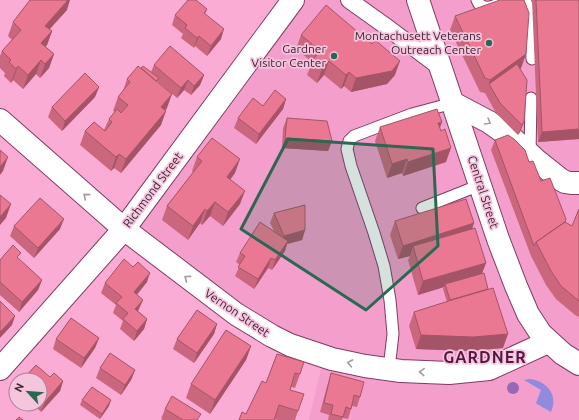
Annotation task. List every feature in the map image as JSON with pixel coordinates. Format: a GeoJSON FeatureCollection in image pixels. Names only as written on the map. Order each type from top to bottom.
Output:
{"type":"FeatureCollection","features":[{"type":"Feature","properties":{"kind":"street","name":"Richmond Street"},"geometry":{"type":"LineString","coordinates":[[0,369],[124,229],[293,0]]}},
{"type":"Feature","properties":{"kind":"street"},"geometry":{"type":"LineString","coordinates":[[349,0],[441,68]]}},
{"type":"Feature","properties":{"kind":"street","name":"Central Street"},"geometry":{"type":"LineString","coordinates":[[418,0],[498,239],[516,286],[531,318],[541,334],[548,342],[563,354],[579,364]]}},
{"type":"Feature","properties":{"kind":"street"},"geometry":{"type":"LineString","coordinates":[[453,103],[489,122],[513,139],[560,179],[565,182],[579,183]]}},
{"type":"Feature","properties":{"kind":"street","name":"Vernon Street"},"geometry":{"type":"LineString","coordinates":[[0,120],[124,229],[227,308],[254,326],[290,345],[328,358],[354,364],[417,372],[449,373],[489,369],[548,342]]}},
{"type":"Feature","properties":{"kind":"lane"},"geometry":{"type":"LineString","coordinates":[[477,0],[481,6],[487,7],[508,0]]}},
{"type":"Feature","properties":{"kind":"lane"},"geometry":{"type":"LineString","coordinates":[[526,0],[531,22],[532,59]]}},
{"type":"Feature","properties":{"kind":"lane"},"geometry":{"type":"LineString","coordinates":[[530,155],[531,98]]}},
{"type":"Feature","properties":{"kind":"lane"},"geometry":{"type":"LineString","coordinates":[[389,369],[393,334],[390,300],[384,266],[351,166],[347,149],[349,141],[354,136],[412,114],[453,103]]}},
{"type":"Feature","properties":{"kind":"lane"},"geometry":{"type":"LineString","coordinates":[[422,208],[480,185]]}},
{"type":"Feature","properties":{"kind":"highlighted area"},"geometry":{"type":"Polygon","coordinates":[[[288,139],[433,149],[438,246],[366,310],[241,229],[288,139]]]}},
{"type":"Feature","properties":{"kind":"shaded area"},"geometry":{"type":"Polygon","coordinates":[[[293,0],[579,0],[579,420],[309,420],[324,356],[290,345],[124,229],[293,0]]]}},
{"type":"Feature","properties":{"kind":"shaded area"},"geometry":{"type":"Polygon","coordinates":[[[529,379],[546,385],[552,394],[553,406],[551,412],[536,403],[541,390],[524,380],[529,379]]]}},
{"type":"Feature","properties":{"kind":"building"},"geometry":{"type":"Polygon","coordinates":[[[30,0],[68,0],[45,26],[52,31],[41,43],[54,54],[45,64],[41,60],[28,75],[18,66],[16,69],[9,62],[11,60],[2,51],[21,30],[13,22],[30,0]]]}},
{"type":"Feature","properties":{"kind":"building"},"geometry":{"type":"Polygon","coordinates":[[[188,0],[196,0],[207,9],[204,13],[224,29],[211,46],[199,36],[197,38],[185,28],[187,25],[175,15],[188,0]]]}},
{"type":"Feature","properties":{"kind":"building","name":"Montachusett Veterans Outreach Center"},"geometry":{"type":"Polygon","coordinates":[[[500,0],[524,0],[529,13],[526,54],[490,80],[485,78],[455,16],[500,0]]]}},
{"type":"Feature","properties":{"kind":"building"},"geometry":{"type":"Polygon","coordinates":[[[536,0],[579,0],[579,129],[542,132],[536,0]]]}},
{"type":"Feature","properties":{"kind":"building"},"geometry":{"type":"Polygon","coordinates":[[[326,5],[372,44],[375,40],[400,61],[392,71],[356,78],[349,72],[346,75],[329,61],[322,69],[312,61],[320,51],[301,35],[326,5]]]}},
{"type":"Feature","properties":{"kind":"building"},"geometry":{"type":"Polygon","coordinates":[[[170,46],[204,75],[194,86],[188,80],[181,88],[154,65],[170,46]]]}},
{"type":"Feature","properties":{"kind":"building"},"geometry":{"type":"Polygon","coordinates":[[[517,64],[527,80],[524,122],[522,125],[500,103],[489,84],[517,64]]]}},
{"type":"Feature","properties":{"kind":"building"},"geometry":{"type":"Polygon","coordinates":[[[138,66],[172,94],[161,107],[166,111],[126,159],[119,154],[116,157],[85,131],[94,122],[105,131],[112,122],[109,119],[117,109],[121,113],[128,105],[118,97],[130,82],[127,79],[138,66]]]}},
{"type":"Feature","properties":{"kind":"building"},"geometry":{"type":"Polygon","coordinates":[[[143,66],[159,78],[156,81],[141,68],[143,66]]]}},
{"type":"Feature","properties":{"kind":"building"},"geometry":{"type":"Polygon","coordinates":[[[85,73],[99,87],[65,121],[52,107],[85,73]]]}},
{"type":"Feature","properties":{"kind":"building"},"geometry":{"type":"Polygon","coordinates":[[[275,90],[286,99],[259,134],[238,118],[253,98],[263,106],[275,90]]]}},
{"type":"Feature","properties":{"kind":"building"},"geometry":{"type":"Polygon","coordinates":[[[437,109],[442,122],[438,123],[441,131],[445,129],[451,148],[408,162],[407,159],[392,164],[380,127],[437,109]]]}},
{"type":"Feature","properties":{"kind":"building"},"geometry":{"type":"Polygon","coordinates":[[[287,118],[327,121],[332,141],[285,138],[287,118]]]}},
{"type":"Feature","properties":{"kind":"building"},"geometry":{"type":"Polygon","coordinates":[[[508,135],[525,150],[529,162],[533,161],[541,181],[550,178],[566,219],[565,222],[536,242],[534,246],[495,140],[508,135]]]}},
{"type":"Feature","properties":{"kind":"building"},"geometry":{"type":"Polygon","coordinates":[[[212,138],[240,159],[227,177],[245,191],[228,212],[215,202],[207,211],[205,209],[193,226],[167,206],[202,161],[197,157],[212,138]]]}},
{"type":"Feature","properties":{"kind":"building"},"geometry":{"type":"Polygon","coordinates":[[[0,150],[8,157],[0,167],[0,150]]]}},
{"type":"Feature","properties":{"kind":"building"},"geometry":{"type":"Polygon","coordinates":[[[0,195],[11,204],[0,217],[0,195]]]}},
{"type":"Feature","properties":{"kind":"building"},"geometry":{"type":"Polygon","coordinates":[[[40,198],[64,219],[38,248],[14,226],[40,198]]]}},
{"type":"Feature","properties":{"kind":"building"},"geometry":{"type":"Polygon","coordinates":[[[466,199],[474,223],[403,246],[395,221],[466,199]]]}},
{"type":"Feature","properties":{"kind":"building"},"geometry":{"type":"Polygon","coordinates":[[[305,205],[305,230],[284,236],[274,213],[305,205]]]}},
{"type":"Feature","properties":{"kind":"building"},"geometry":{"type":"Polygon","coordinates":[[[579,209],[579,301],[561,286],[551,271],[536,242],[565,222],[572,226],[579,209]]]}},
{"type":"Feature","properties":{"kind":"building"},"geometry":{"type":"Polygon","coordinates":[[[260,222],[288,241],[275,260],[271,258],[258,279],[238,267],[245,256],[240,253],[260,222]]]}},
{"type":"Feature","properties":{"kind":"building"},"geometry":{"type":"Polygon","coordinates":[[[475,228],[486,263],[423,281],[413,246],[475,228]]]}},
{"type":"Feature","properties":{"kind":"building"},"geometry":{"type":"Polygon","coordinates":[[[13,245],[21,253],[17,257],[42,280],[22,302],[0,282],[0,260],[13,245]]]}},
{"type":"Feature","properties":{"kind":"building"},"geometry":{"type":"Polygon","coordinates":[[[124,259],[133,267],[138,262],[150,273],[134,292],[143,300],[135,309],[147,319],[137,331],[123,319],[128,313],[116,303],[122,297],[105,283],[124,259]]]}},
{"type":"Feature","properties":{"kind":"building"},"geometry":{"type":"Polygon","coordinates":[[[484,273],[488,289],[450,300],[445,284],[484,273]]]}},
{"type":"Feature","properties":{"kind":"building"},"geometry":{"type":"Polygon","coordinates":[[[493,288],[508,334],[473,337],[421,335],[414,312],[493,288]]]}},
{"type":"Feature","properties":{"kind":"building"},"geometry":{"type":"Polygon","coordinates":[[[0,301],[15,316],[0,332],[0,301]]]}},
{"type":"Feature","properties":{"kind":"building"},"geometry":{"type":"Polygon","coordinates":[[[197,310],[217,324],[197,353],[177,339],[197,310]]]}},
{"type":"Feature","properties":{"kind":"building"},"geometry":{"type":"Polygon","coordinates":[[[71,318],[99,338],[84,358],[56,339],[71,318]]]}},
{"type":"Feature","properties":{"kind":"building"},"geometry":{"type":"Polygon","coordinates":[[[226,330],[251,346],[215,400],[191,384],[226,330]]]}},
{"type":"Feature","properties":{"kind":"building"},"geometry":{"type":"Polygon","coordinates":[[[110,353],[135,370],[125,385],[100,368],[110,353]]]}},
{"type":"Feature","properties":{"kind":"building"},"geometry":{"type":"Polygon","coordinates":[[[277,354],[304,362],[300,374],[295,373],[290,390],[304,394],[298,411],[279,405],[274,420],[239,420],[242,412],[246,414],[262,381],[266,383],[277,354]]]}},
{"type":"Feature","properties":{"kind":"building"},"geometry":{"type":"Polygon","coordinates":[[[36,365],[44,372],[29,372],[36,365]]]}},
{"type":"Feature","properties":{"kind":"building"},"geometry":{"type":"Polygon","coordinates":[[[54,373],[63,381],[48,398],[48,375],[50,377],[54,373]]]}},
{"type":"Feature","properties":{"kind":"building"},"geometry":{"type":"Polygon","coordinates":[[[331,373],[364,382],[360,397],[354,395],[351,409],[346,407],[343,417],[331,414],[333,405],[324,403],[331,373]]]}},
{"type":"Feature","properties":{"kind":"building"},"geometry":{"type":"Polygon","coordinates":[[[92,387],[111,400],[102,414],[82,400],[92,387]]]}},
{"type":"Feature","properties":{"kind":"building"},"geometry":{"type":"Polygon","coordinates":[[[172,396],[201,414],[197,420],[183,420],[165,409],[172,396]]]}},
{"type":"Feature","properties":{"kind":"building"},"geometry":{"type":"Polygon","coordinates":[[[19,417],[23,420],[16,420],[19,417]]]}},
{"type":"Feature","properties":{"kind":"place","name":"Montachusett Veterans Outreach Center"},"geometry":{"type":"Point","coordinates":[489,43]}},
{"type":"Feature","properties":{"kind":"place","name":"Gardner Visitor Center"},"geometry":{"type":"Point","coordinates":[334,56]}},
{"type":"Feature","properties":{"kind":"district","name":"GARDNER"},"geometry":{"type":"Point","coordinates":[485,357]}}]}
